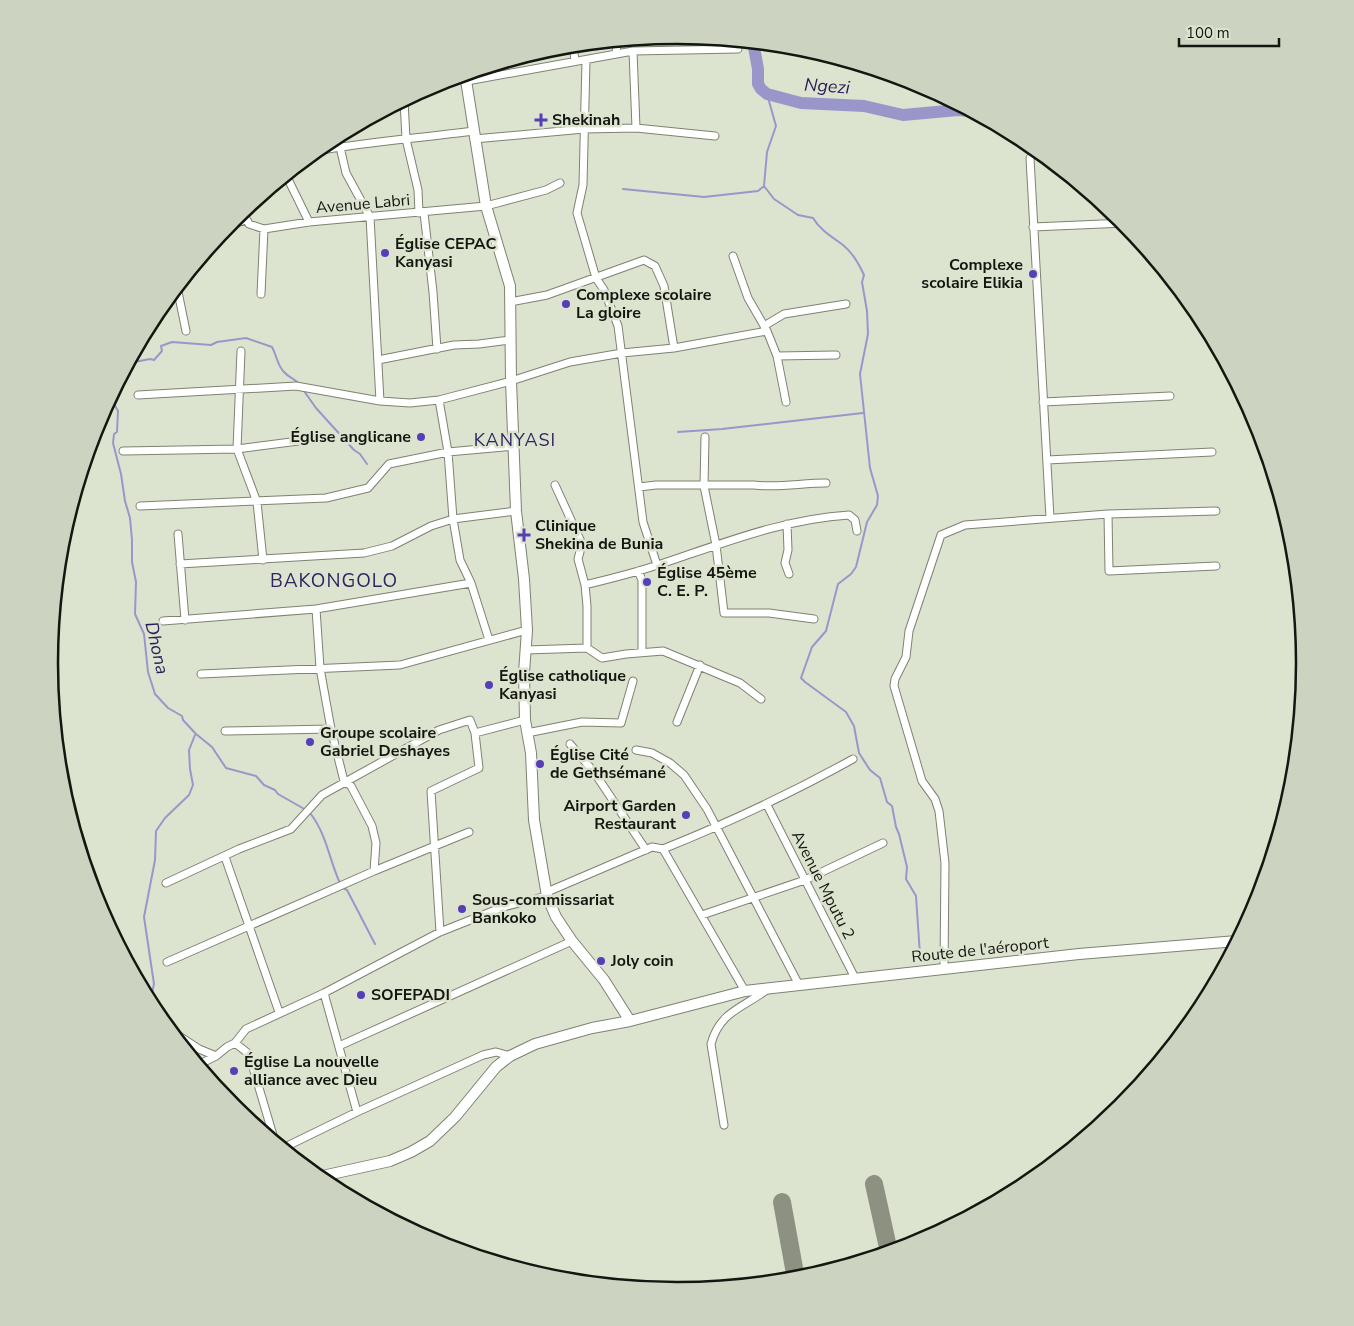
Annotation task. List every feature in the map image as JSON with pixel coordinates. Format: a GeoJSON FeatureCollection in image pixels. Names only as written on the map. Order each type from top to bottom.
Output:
{"type":"FeatureCollection","features":[{"type":"Feature","properties":{"kind":"street"},"geometry":{"type":"LineString","coordinates":[[616,53],[617,47]]}},
{"type":"Feature","properties":{"kind":"street"},"geometry":{"type":"LineString","coordinates":[[483,76],[575,62],[633,51],[738,49]]}},
{"type":"Feature","properties":{"kind":"street"},"geometry":{"type":"LineString","coordinates":[[633,51],[636,128]]}},
{"type":"Feature","properties":{"kind":"street"},"geometry":{"type":"LineString","coordinates":[[574,53],[575,62]]}},
{"type":"Feature","properties":{"kind":"street"},"geometry":{"type":"LineString","coordinates":[[586,60],[583,185],[577,213],[596,278],[604,290],[618,326],[644,522],[657,565]]}},
{"type":"Feature","properties":{"kind":"street"},"geometry":{"type":"LineString","coordinates":[[466,81],[486,206],[510,286],[511,381],[516,511],[524,579],[526,630],[524,673],[525,720],[531,753],[534,820],[547,894],[556,916],[572,940],[604,980],[630,1021]]}},
{"type":"Feature","properties":{"kind":"street"},"geometry":{"type":"LineString","coordinates":[[404,107],[406,139],[418,190],[433,292],[437,349]]}},
{"type":"Feature","properties":{"kind":"street"},"geometry":{"type":"LineString","coordinates":[[333,148],[366,142],[584,129],[636,128],[716,136]]}},
{"type":"Feature","properties":{"kind":"street"},"geometry":{"type":"LineString","coordinates":[[340,147],[346,173],[370,217],[380,401]]}},
{"type":"Feature","properties":{"kind":"street"},"geometry":{"type":"LineString","coordinates":[[1030,158],[1050,518]]}},
{"type":"Feature","properties":{"kind":"street"},"geometry":{"type":"LineString","coordinates":[[289,181],[309,222]]}},
{"type":"Feature","properties":{"kind":"street","name":"Avenue Labri"},"geometry":{"type":"LineString","coordinates":[[264,230],[309,222],[486,206],[546,190],[560,183]]}},
{"type":"Feature","properties":{"kind":"street"},"geometry":{"type":"LineString","coordinates":[[246,220],[249,224],[264,230],[261,294]]}},
{"type":"Feature","properties":{"kind":"street"},"geometry":{"type":"LineString","coordinates":[[1033,227],[1114,224]]}},
{"type":"Feature","properties":{"kind":"street"},"geometry":{"type":"LineString","coordinates":[[733,256],[748,298],[777,356],[786,402]]}},
{"type":"Feature","properties":{"kind":"street"},"geometry":{"type":"LineString","coordinates":[[510,302],[546,295],[644,260],[655,266],[664,286],[674,348]]}},
{"type":"Feature","properties":{"kind":"street"},"geometry":{"type":"LineString","coordinates":[[179,296],[186,331]]}},
{"type":"Feature","properties":{"kind":"street"},"geometry":{"type":"LineString","coordinates":[[138,395],[296,386],[380,401],[410,404],[439,400],[511,381],[570,362],[622,353],[674,348],[765,329],[784,314],[846,304]]}},
{"type":"Feature","properties":{"kind":"street"},"geometry":{"type":"LineString","coordinates":[[378,360],[454,344],[479,344],[510,340]]}},
{"type":"Feature","properties":{"kind":"street"},"geometry":{"type":"LineString","coordinates":[[240,351],[237,448],[257,502],[263,560]]}},
{"type":"Feature","properties":{"kind":"street"},"geometry":{"type":"LineString","coordinates":[[777,356],[836,355]]}},
{"type":"Feature","properties":{"kind":"street"},"geometry":{"type":"LineString","coordinates":[[1044,402],[1170,396]]}},
{"type":"Feature","properties":{"kind":"street"},"geometry":{"type":"LineString","coordinates":[[439,400],[448,452],[453,519],[460,560],[471,583],[489,640]]}},
{"type":"Feature","properties":{"kind":"street"},"geometry":{"type":"LineString","coordinates":[[705,436],[704,486],[716,545],[724,613],[769,613],[814,619]]}},
{"type":"Feature","properties":{"kind":"street"},"geometry":{"type":"LineString","coordinates":[[123,451],[237,448],[322,438]]}},
{"type":"Feature","properties":{"kind":"street"},"geometry":{"type":"LineString","coordinates":[[140,506],[326,498],[368,488],[389,464],[448,452],[514,446]]}},
{"type":"Feature","properties":{"kind":"street"},"geometry":{"type":"LineString","coordinates":[[1047,460],[1212,452]]}},
{"type":"Feature","properties":{"kind":"street"},"geometry":{"type":"LineString","coordinates":[[640,487],[656,485],[754,485],[770,487],[826,483]]}},
{"type":"Feature","properties":{"kind":"street"},"geometry":{"type":"LineString","coordinates":[[555,485],[582,544],[578,559],[585,585],[587,648]]}},
{"type":"Feature","properties":{"kind":"street"},"geometry":{"type":"LineString","coordinates":[[180,564],[364,553],[392,546],[431,526],[453,519],[516,511]]}},
{"type":"Feature","properties":{"kind":"street"},"geometry":{"type":"LineString","coordinates":[[944,968],[945,863],[939,811],[935,799],[922,782],[894,686],[895,679],[906,657],[909,631],[941,535],[965,525],[1108,514],[1216,511]]}},
{"type":"Feature","properties":{"kind":"street"},"geometry":{"type":"LineString","coordinates":[[1108,514],[1109,571],[1216,566]]}},
{"type":"Feature","properties":{"kind":"street"},"geometry":{"type":"LineString","coordinates":[[585,585],[638,571],[787,524],[822,517],[849,515],[854,520],[857,531]]}},
{"type":"Feature","properties":{"kind":"street"},"geometry":{"type":"LineString","coordinates":[[787,524],[788,550],[785,563],[789,574]]}},
{"type":"Feature","properties":{"kind":"street"},"geometry":{"type":"LineString","coordinates":[[178,534],[186,620]]}},
{"type":"Feature","properties":{"kind":"street"},"geometry":{"type":"LineString","coordinates":[[638,571],[642,580],[642,652]]}},
{"type":"Feature","properties":{"kind":"street"},"geometry":{"type":"LineString","coordinates":[[164,621],[316,609],[471,583]]}},
{"type":"Feature","properties":{"kind":"street"},"geometry":{"type":"LineString","coordinates":[[316,609],[320,668],[332,729],[344,781],[350,786],[372,826],[376,843],[374,871]]}},
{"type":"Feature","properties":{"kind":"street"},"geometry":{"type":"LineString","coordinates":[[201,674],[400,665],[526,630]]}},
{"type":"Feature","properties":{"kind":"street"},"geometry":{"type":"LineString","coordinates":[[526,650],[587,648],[602,658],[663,651],[740,683],[762,699]]}},
{"type":"Feature","properties":{"kind":"street"},"geometry":{"type":"LineString","coordinates":[[677,722],[700,665]]}},
{"type":"Feature","properties":{"kind":"street"},"geometry":{"type":"LineString","coordinates":[[527,733],[582,722],[621,723],[633,681]]}},
{"type":"Feature","properties":{"kind":"street"},"geometry":{"type":"LineString","coordinates":[[166,883],[240,849],[291,829],[322,795],[344,781],[438,730],[470,720],[474,733],[479,768],[432,791],[440,932]]}},
{"type":"Feature","properties":{"kind":"street"},"geometry":{"type":"LineString","coordinates":[[474,733],[525,720]]}},
{"type":"Feature","properties":{"kind":"street"},"geometry":{"type":"LineString","coordinates":[[225,731],[332,729]]}},
{"type":"Feature","properties":{"kind":"street"},"geometry":{"type":"LineString","coordinates":[[570,744],[594,772],[646,850]]}},
{"type":"Feature","properties":{"kind":"street"},"geometry":{"type":"LineString","coordinates":[[636,750],[670,763],[684,775],[707,809],[799,985]]}},
{"type":"Feature","properties":{"kind":"street"},"geometry":{"type":"LineString","coordinates":[[204,1062],[235,1043],[246,1029],[279,1012],[324,993],[440,932],[503,906],[547,894],[646,850],[652,848],[663,849],[716,828],[767,805],[853,759]]}},
{"type":"Feature","properties":{"kind":"street","name":"Avenue Mputu 2"},"geometry":{"type":"LineString","coordinates":[[767,805],[855,978]]}},
{"type":"Feature","properties":{"kind":"street"},"geometry":{"type":"LineString","coordinates":[[167,962],[374,871],[469,832]]}},
{"type":"Feature","properties":{"kind":"street"},"geometry":{"type":"LineString","coordinates":[[702,915],[805,880],[883,843]]}},
{"type":"Feature","properties":{"kind":"street"},"geometry":{"type":"LineString","coordinates":[[663,849],[744,991]]}},
{"type":"Feature","properties":{"kind":"street"},"geometry":{"type":"LineString","coordinates":[[225,857],[279,1012]]}},
{"type":"Feature","properties":{"kind":"street"},"geometry":{"type":"LineString","coordinates":[[340,1046],[572,940]]}},
{"type":"Feature","properties":{"kind":"street","name":"Route de l'aéroport"},"geometry":{"type":"LineString","coordinates":[[328,1175],[390,1161],[411,1152],[430,1141],[455,1118],[496,1067],[510,1056],[535,1044],[592,1028],[630,1021],[744,991],[1098,952],[1230,942]]}},
{"type":"Feature","properties":{"kind":"street"},"geometry":{"type":"LineString","coordinates":[[724,1125],[710,1044],[714,1033],[724,1018],[768,989]]}},
{"type":"Feature","properties":{"kind":"street"},"geometry":{"type":"LineString","coordinates":[[324,993],[357,1112]]}},
{"type":"Feature","properties":{"kind":"street"},"geometry":{"type":"LineString","coordinates":[[187,1041],[199,1049],[216,1056]]}},
{"type":"Feature","properties":{"kind":"street"},"geometry":{"type":"LineString","coordinates":[[235,1043],[249,1054],[272,1131]]}},
{"type":"Feature","properties":{"kind":"street"},"geometry":{"type":"LineString","coordinates":[[289,1145],[483,1055],[496,1052],[510,1056]]}},
{"type":"Feature","properties":{"kind":"waterway","name":"Ngezi"},"geometry":{"type":"LineString","coordinates":[[754,49],[758,69],[758,84],[767,94],[801,103],[864,106],[903,115],[955,110]]}},
{"type":"Feature","properties":{"kind":"waterway"},"geometry":{"type":"LineString","coordinates":[[767,94],[776,126],[767,152],[764,186],[774,199],[798,215],[813,218],[823,230],[849,251],[864,275],[862,282],[867,311],[868,334],[860,374],[870,468],[878,496],[877,505],[867,522],[856,567],[851,574],[838,584],[826,631],[812,647],[801,678],[846,712],[854,726],[859,753],[870,770],[880,778],[887,802],[892,806],[907,867],[906,879],[916,896],[920,955]]}},
{"type":"Feature","properties":{"kind":"waterway"},"geometry":{"type":"LineString","coordinates":[[623,189],[704,197],[758,191],[764,186]]}},
{"type":"Feature","properties":{"kind":"waterway"},"geometry":{"type":"LineString","coordinates":[[136,362],[154,360],[162,351],[161,346],[172,342],[211,345],[217,342],[246,338],[272,347],[282,369],[300,385]]}},
{"type":"Feature","properties":{"kind":"waterway"},"geometry":{"type":"LineString","coordinates":[[304,391],[316,408],[354,450],[360,454],[367,464]]}},
{"type":"Feature","properties":{"kind":"waterway","name":"Dhona"},"geometry":{"type":"LineString","coordinates":[[115,405],[118,411],[117,432],[114,434],[113,443],[130,518],[132,562],[136,582],[135,614],[144,634],[148,672],[155,694],[168,708],[182,716],[183,720],[196,734],[212,747],[226,768],[256,776],[264,785],[306,810]]}},
{"type":"Feature","properties":{"kind":"waterway"},"geometry":{"type":"LineString","coordinates":[[678,432],[722,429],[863,413]]}},
{"type":"Feature","properties":{"kind":"waterway"},"geometry":{"type":"LineString","coordinates":[[152,991],[154,984],[144,917],[155,860],[156,831],[165,818],[189,795],[193,785],[189,750],[195,735]]}},
{"type":"Feature","properties":{"kind":"waterway","name":"Dhona"},"geometry":{"type":"LineString","coordinates":[[310,813],[324,837],[339,881]]}},
{"type":"Feature","properties":{"kind":"waterway","name":"Dhona"},"geometry":{"type":"LineString","coordinates":[[343,888],[347,890],[375,944]]}},
{"type":"Feature","properties":{"kind":"taxiway"},"geometry":{"type":"LineString","coordinates":[[874,1184],[887,1245]]}},
{"type":"Feature","properties":{"kind":"taxiway"},"geometry":{"type":"LineString","coordinates":[[782,1202],[794,1271]]}},
{"type":"Feature","properties":{"kind":"place","name":"Shekinah"},"geometry":{"type":"Point","coordinates":[541,120]}},
{"type":"Feature","properties":{"kind":"place","name":"Église CEPAC Kanyasi"},"geometry":{"type":"Point","coordinates":[385,253]}},
{"type":"Feature","properties":{"kind":"place","name":"Complexe scolaire Elikia"},"geometry":{"type":"Point","coordinates":[1033,274]}},
{"type":"Feature","properties":{"kind":"place","name":"Complexe scolaire La gloire"},"geometry":{"type":"Point","coordinates":[566,304]}},
{"type":"Feature","properties":{"kind":"place","name":"Église anglicane"},"geometry":{"type":"Point","coordinates":[421,437]}},
{"type":"Feature","properties":{"kind":"place","name":"Clinique Shekina de Bunia"},"geometry":{"type":"Point","coordinates":[524,535]}},
{"type":"Feature","properties":{"kind":"place","name":"Église 45ème C. E. P."},"geometry":{"type":"Point","coordinates":[647,582]}},
{"type":"Feature","properties":{"kind":"place","name":"Église catholique Kanyasi"},"geometry":{"type":"Point","coordinates":[489,685]}},
{"type":"Feature","properties":{"kind":"place","name":"Groupe scolaire Gabriel Deshayes"},"geometry":{"type":"Point","coordinates":[310,742]}},
{"type":"Feature","properties":{"kind":"place","name":"Église Cité de Gethsémané"},"geometry":{"type":"Point","coordinates":[540,764]}},
{"type":"Feature","properties":{"kind":"place","name":"Airport Garden Restaurant"},"geometry":{"type":"Point","coordinates":[686,815]}},
{"type":"Feature","properties":{"kind":"place","name":"Sous-commissariat Bankoko"},"geometry":{"type":"Point","coordinates":[462,909]}},
{"type":"Feature","properties":{"kind":"place","name":"Joly coin"},"geometry":{"type":"Point","coordinates":[601,961]}},
{"type":"Feature","properties":{"kind":"place","name":"SOFEPADI"},"geometry":{"type":"Point","coordinates":[361,995]}},
{"type":"Feature","properties":{"kind":"place","name":"Église La nouvelle alliance avec Dieu"},"geometry":{"type":"Point","coordinates":[234,1071]}},
{"type":"Feature","properties":{"kind":"district","name":"KANYASI"},"geometry":{"type":"Point","coordinates":[515,440]}},
{"type":"Feature","properties":{"kind":"district","name":"BAKONGOLO"},"geometry":{"type":"Point","coordinates":[334,581]}}]}
